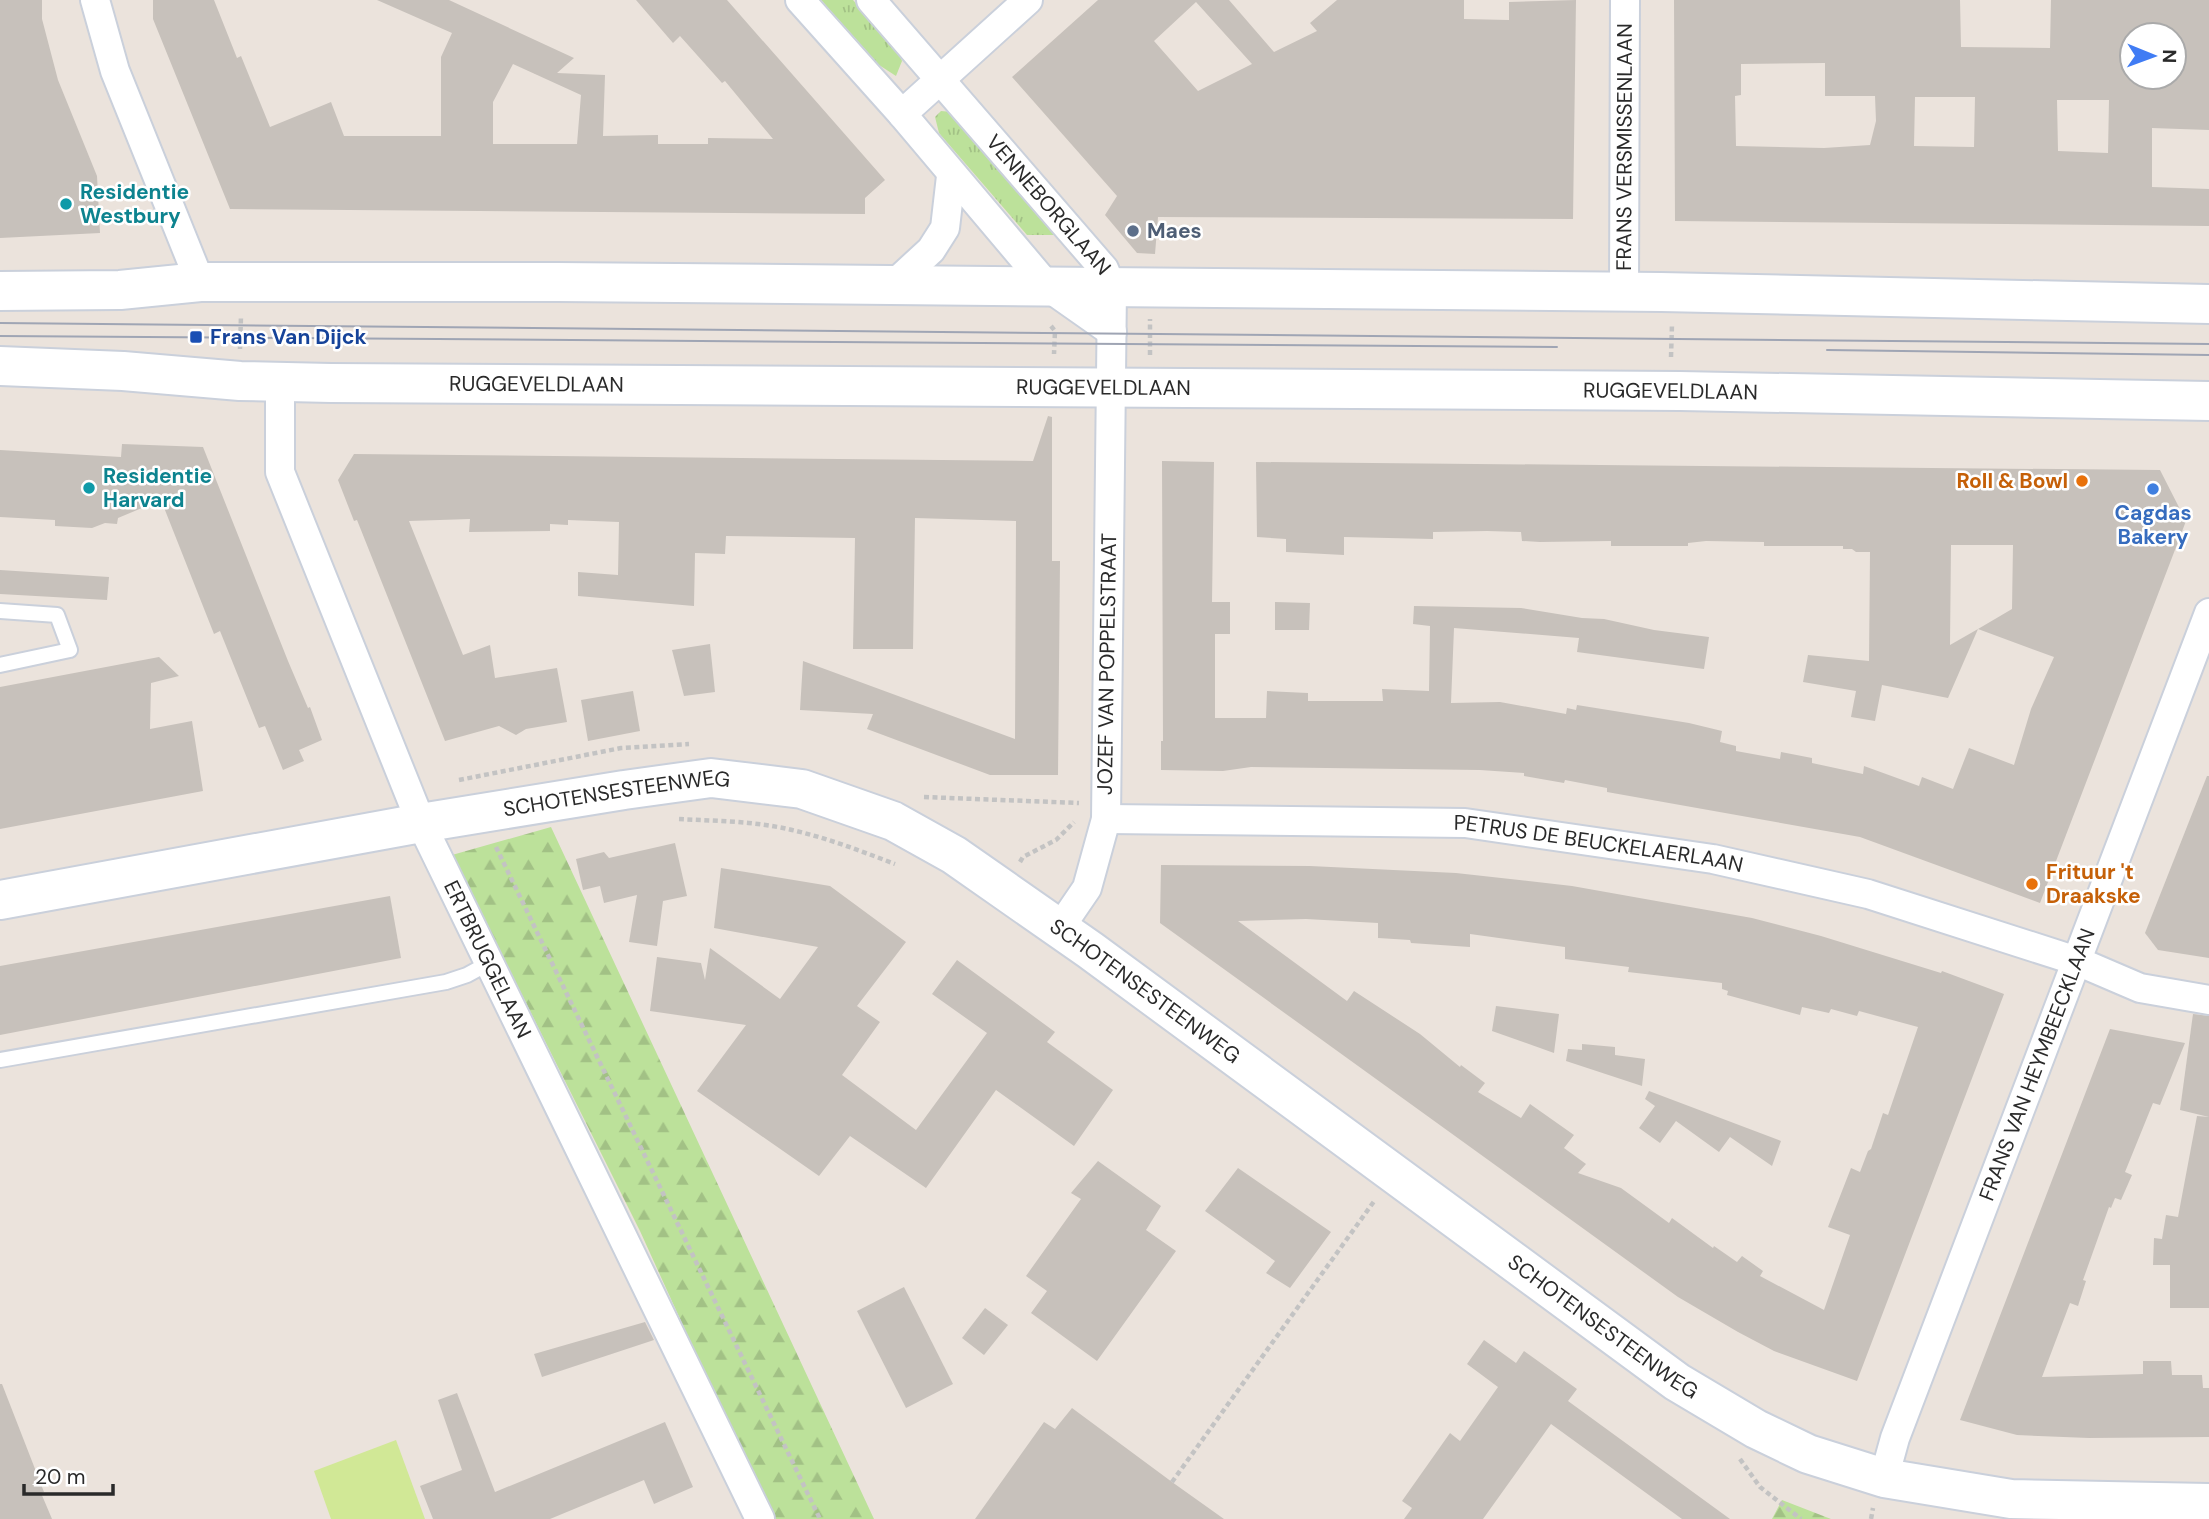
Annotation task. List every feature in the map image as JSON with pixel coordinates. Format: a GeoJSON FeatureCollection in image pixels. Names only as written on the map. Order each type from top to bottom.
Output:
{"type":"FeatureCollection","features":[{"type":"Feature","properties":{"kind":"street"},"geometry":{"type":"LineString","coordinates":[[95,0],[115,71],[218,282]]}},
{"type":"Feature","properties":{"kind":"street"},"geometry":{"type":"LineString","coordinates":[[800,0],[902,114],[1035,286],[1112,332]]}},
{"type":"Feature","properties":{"kind":"street","name":"VENNEBORGLAAN"},"geometry":{"type":"LineString","coordinates":[[871,0],[1123,288],[1112,332],[1111,388]]}},
{"type":"Feature","properties":{"kind":"street"},"geometry":{"type":"LineString","coordinates":[[902,114],[1028,0]]}},
{"type":"Feature","properties":{"kind":"street","name":"FRANS VERSMISSENLAAN"},"geometry":{"type":"LineString","coordinates":[[1623,292],[1625,0]]}},
{"type":"Feature","properties":{"kind":"street"},"geometry":{"type":"LineString","coordinates":[[893,285],[931,250],[945,228],[951,176]]}},
{"type":"Feature","properties":{"kind":"street"},"geometry":{"type":"LineString","coordinates":[[0,291],[120,290],[218,282],[893,285],[1661,292],[2209,304]]}},
{"type":"Feature","properties":{"kind":"street","name":"RUGGEVELDLAAN"},"geometry":{"type":"LineString","coordinates":[[0,366],[123,371],[240,381],[1680,391],[2209,401]]}},
{"type":"Feature","properties":{"kind":"street","name":"ERTBRUGGELAAN"},"geometry":{"type":"LineString","coordinates":[[280,381],[280,472],[415,808],[760,1519]]}},
{"type":"Feature","properties":{"kind":"street","name":"JOZEF VAN POPPELSTRAAT"},"geometry":{"type":"LineString","coordinates":[[1059,929],[1087,888],[1094,807],[1111,388]]}},
{"type":"Feature","properties":{"kind":"street","name":"FRANS VAN HEYMBEECKLAAN"},"geometry":{"type":"LineString","coordinates":[[1884,1478],[1895,1438],[2209,613]]}},
{"type":"Feature","properties":{"kind":"street","name":"SCHOTENSESTEENWEG"},"geometry":{"type":"LineString","coordinates":[[0,900],[415,808],[711,778],[802,789],[893,821],[954,855],[1059,929],[1380,1193],[1677,1382],[1756,1429],[1808,1454],[1884,1478],[2011,1499],[2209,1503]]}},
{"type":"Feature","properties":{"kind":"street","name":"PETRUS DE BEUCKELAERLAAN"},"geometry":{"type":"LineString","coordinates":[[1094,807],[1465,823],[1700,857],[1868,894],[2077,961],[2140,988],[2209,1000]]}},
{"type":"Feature","properties":{"kind":"lane"},"geometry":{"type":"LineString","coordinates":[[0,611],[57,615],[70,650],[0,665]]}},
{"type":"Feature","properties":{"kind":"lane"},"geometry":{"type":"LineString","coordinates":[[0,1060],[446,982],[489,963]]}},
{"type":"Feature","properties":{"kind":"path"},"geometry":{"type":"LineString","coordinates":[[218,282],[241,314],[240,381]]}},
{"type":"Feature","properties":{"kind":"path"},"geometry":{"type":"LineString","coordinates":[[1035,286],[1055,331],[1054,355],[1068,355],[1067,388]]}},
{"type":"Feature","properties":{"kind":"path"},"geometry":{"type":"LineString","coordinates":[[1123,288],[1136,316],[1150,317],[1150,356],[1163,356],[1161,389]]}},
{"type":"Feature","properties":{"kind":"path"},"geometry":{"type":"LineString","coordinates":[[1661,292],[1661,323],[1672,323],[1671,363],[1681,362],[1680,391]]}},
{"type":"Feature","properties":{"kind":"path"},"geometry":{"type":"LineString","coordinates":[[415,808],[476,776],[621,748],[691,744]]}},
{"type":"Feature","properties":{"kind":"path"},"geometry":{"type":"LineString","coordinates":[[933,803],[923,797],[1094,807]]}},
{"type":"Feature","properties":{"kind":"path"},"geometry":{"type":"LineString","coordinates":[[672,818],[739,822],[791,830],[855,848],[897,865]]}},
{"type":"Feature","properties":{"kind":"path"},"geometry":{"type":"LineString","coordinates":[[1004,890],[1023,857],[1056,839],[1077,820]]}},
{"type":"Feature","properties":{"kind":"path"},"geometry":{"type":"LineString","coordinates":[[499,847],[820,1519]]}},
{"type":"Feature","properties":{"kind":"path"},"geometry":{"type":"LineString","coordinates":[[1172,1482],[1380,1193]]}},
{"type":"Feature","properties":{"kind":"path"},"geometry":{"type":"LineString","coordinates":[[1738,1457],[1760,1487],[1801,1519]]}},
{"type":"Feature","properties":{"kind":"green space"},"geometry":{"type":"Polygon","coordinates":[[[821,0],[853,0],[899,53],[902,61],[896,76],[879,65],[821,0]]]}},
{"type":"Feature","properties":{"kind":"green space"},"geometry":{"type":"Polygon","coordinates":[[[941,111],[952,112],[957,117],[1055,235],[1027,235],[939,133],[935,117],[941,111]]]}},
{"type":"Feature","properties":{"kind":"green space"},"geometry":{"type":"Polygon","coordinates":[[[551,827],[874,1519],[771,1519],[640,1231],[452,855],[551,827]]]}},
{"type":"Feature","properties":{"kind":"green space"},"geometry":{"type":"Polygon","coordinates":[[[396,1440],[425,1519],[331,1519],[314,1471],[396,1440]]]}},
{"type":"Feature","properties":{"kind":"green space"},"geometry":{"type":"Polygon","coordinates":[[[1782,1500],[1831,1519],[1772,1519],[1782,1500]]]}},
{"type":"Feature","properties":{"kind":"building"},"geometry":{"type":"Polygon","coordinates":[[[0,0],[42,0],[42,19],[58,80],[97,176],[100,233],[0,238],[0,0]]]}},
{"type":"Feature","properties":{"kind":"building"},"geometry":{"type":"Polygon","coordinates":[[[153,0],[214,0],[237,58],[241,56],[270,127],[331,102],[344,136],[441,136],[441,57],[452,33],[377,0],[449,0],[574,58],[557,73],[605,75],[603,136],[658,135],[658,144],[708,144],[708,138],[773,139],[725,81],[722,83],[680,36],[673,43],[636,0],[727,0],[885,180],[865,198],[865,214],[230,209],[153,19],[153,0]],[[513,64],[493,102],[493,144],[577,144],[581,95],[513,64]]]}},
{"type":"Feature","properties":{"kind":"building"},"geometry":{"type":"Polygon","coordinates":[[[1098,0],[1229,0],[1274,52],[1317,31],[1310,23],[1337,0],[1464,0],[1464,19],[1509,20],[1509,2],[1576,0],[1573,219],[1158,217],[1155,254],[1137,253],[1105,215],[1117,196],[1012,77],[1098,0]],[[1196,2],[1154,41],[1198,91],[1252,64],[1196,2]]]}},
{"type":"Feature","properties":{"kind":"building"},"geometry":{"type":"Polygon","coordinates":[[[1674,0],[1960,0],[1961,47],[2050,48],[2051,0],[2209,0],[2209,130],[2152,128],[2152,187],[2209,189],[2209,226],[1675,221],[1674,0]],[[1825,63],[1741,64],[1741,95],[1735,96],[1736,146],[1824,148],[1870,145],[1876,121],[1875,96],[1825,96],[1825,63]],[[1915,97],[1914,146],[1974,147],[1975,97],[1915,97]],[[2057,100],[2058,151],[2108,153],[2109,100],[2057,100]]]}},
{"type":"Feature","properties":{"kind":"building"},"geometry":{"type":"Polygon","coordinates":[[[1048,416],[1052,417],[1052,561],[1060,561],[1058,775],[990,775],[867,729],[873,714],[800,710],[803,661],[1015,739],[1016,521],[915,518],[913,649],[853,649],[855,538],[726,536],[725,554],[695,553],[694,606],[578,596],[578,572],[618,575],[619,522],[568,520],[568,525],[550,524],[550,531],[469,532],[470,519],[409,521],[463,655],[490,645],[495,678],[557,668],[567,722],[526,729],[516,735],[499,726],[445,741],[357,520],[354,521],[338,480],[354,454],[1033,461],[1048,416]]]}},
{"type":"Feature","properties":{"kind":"building"},"geometry":{"type":"Polygon","coordinates":[[[122,444],[203,447],[322,740],[299,750],[304,761],[283,770],[265,726],[259,728],[220,631],[214,634],[161,500],[118,518],[117,524],[105,523],[92,528],[55,526],[55,520],[0,517],[0,450],[121,457],[122,444]]]}},
{"type":"Feature","properties":{"kind":"building"},"geometry":{"type":"Polygon","coordinates":[[[1162,461],[1214,462],[1212,602],[1230,602],[1230,634],[1215,634],[1215,718],[1266,718],[1267,691],[1308,693],[1308,701],[1383,701],[1382,689],[1429,691],[1430,626],[1413,624],[1414,606],[1521,608],[1709,637],[1704,669],[1577,652],[1579,638],[1454,628],[1451,703],[1500,702],[1566,714],[1567,708],[1576,710],[1577,705],[1689,723],[1722,731],[1720,742],[1736,746],[1736,751],[1780,759],[1781,752],[1812,758],[1812,763],[1863,774],[1864,766],[1919,786],[1922,777],[1953,789],[1969,748],[2014,765],[2031,709],[2054,657],[1978,629],[1948,698],[1882,685],[1875,721],[1851,717],[1856,691],[1803,682],[1808,655],[1869,661],[1870,552],[1856,552],[1843,549],[1843,546],[1764,546],[1764,542],[1706,541],[1688,543],[1688,546],[1611,546],[1611,541],[1522,541],[1521,532],[1487,531],[1433,532],[1433,539],[1344,537],[1344,555],[1286,552],[1286,539],[1257,537],[1256,462],[2160,470],[2186,521],[2040,903],[1860,837],[1607,792],[1607,788],[1524,776],[1524,773],[1251,767],[1223,771],[1161,770],[1162,461]],[[1951,545],[1950,645],[2012,609],[2013,545],[1951,545]]]}},
{"type":"Feature","properties":{"kind":"building"},"geometry":{"type":"Polygon","coordinates":[[[0,570],[109,577],[107,600],[0,594],[0,570]]]}},
{"type":"Feature","properties":{"kind":"building"},"geometry":{"type":"Polygon","coordinates":[[[1275,602],[1310,603],[1309,630],[1275,630],[1275,602]]]}},
{"type":"Feature","properties":{"kind":"building"},"geometry":{"type":"Polygon","coordinates":[[[710,644],[715,692],[684,696],[672,650],[710,644]]]}},
{"type":"Feature","properties":{"kind":"building"},"geometry":{"type":"Polygon","coordinates":[[[159,657],[179,676],[151,683],[150,729],[192,721],[203,791],[0,829],[0,687],[159,657]]]}},
{"type":"Feature","properties":{"kind":"building"},"geometry":{"type":"Polygon","coordinates":[[[633,691],[640,731],[588,741],[581,700],[633,691]]]}},
{"type":"Feature","properties":{"kind":"building"},"geometry":{"type":"Polygon","coordinates":[[[2207,776],[2209,958],[2158,950],[2145,933],[2207,776]]]}},
{"type":"Feature","properties":{"kind":"building"},"geometry":{"type":"Polygon","coordinates":[[[675,843],[687,896],[663,901],[657,946],[629,942],[637,895],[604,903],[600,886],[583,890],[576,859],[604,852],[609,858],[675,843]]]}},
{"type":"Feature","properties":{"kind":"building"},"geometry":{"type":"Polygon","coordinates":[[[1161,865],[1310,866],[1456,873],[1572,886],[1752,918],[1941,973],[1942,971],[2004,994],[1857,1381],[1774,1351],[1678,1297],[1160,923],[1161,865]],[[1306,919],[1238,921],[1347,1001],[1354,991],[1420,1034],[1460,1067],[1461,1065],[1485,1083],[1478,1092],[1521,1118],[1530,1104],[1574,1135],[1564,1148],[1586,1164],[1578,1173],[1621,1188],[1669,1223],[1672,1218],[1737,1262],[1742,1256],[1763,1271],[1760,1276],[1824,1310],[1850,1235],[1828,1227],[1851,1168],[1860,1172],[1883,1113],[1888,1115],[1918,1027],[1859,1011],[1857,1016],[1831,1009],[1829,1013],[1802,1007],[1800,1015],[1727,995],[1728,991],[1722,989],[1722,983],[1628,972],[1629,967],[1565,959],[1565,947],[1470,934],[1470,947],[1378,938],[1378,923],[1306,919]]]}},
{"type":"Feature","properties":{"kind":"building"},"geometry":{"type":"Polygon","coordinates":[[[721,868],[830,886],[906,942],[857,1006],[880,1022],[842,1075],[916,1130],[987,1033],[932,994],[957,960],[1055,1032],[1047,1042],[1113,1090],[1074,1146],[996,1090],[926,1188],[850,1136],[819,1176],[697,1091],[746,1025],[650,1011],[657,957],[701,963],[705,980],[710,948],[780,999],[818,947],[714,928],[721,868]]]}},
{"type":"Feature","properties":{"kind":"building"},"geometry":{"type":"Polygon","coordinates":[[[390,896],[401,958],[0,1035],[0,966],[390,896]]]}},
{"type":"Feature","properties":{"kind":"building"},"geometry":{"type":"Polygon","coordinates":[[[1496,1006],[1559,1014],[1554,1053],[1492,1031],[1496,1006]]]}},
{"type":"Feature","properties":{"kind":"building"},"geometry":{"type":"Polygon","coordinates":[[[2193,1014],[2209,1016],[2209,1117],[2180,1110],[2193,1014]]]}},
{"type":"Feature","properties":{"kind":"building"},"geometry":{"type":"Polygon","coordinates":[[[2110,1029],[2185,1043],[2160,1105],[2153,1103],[2125,1172],[2132,1175],[2121,1200],[2115,1198],[2111,1208],[2109,1207],[2083,1280],[2086,1281],[2078,1306],[2070,1303],[2042,1377],[2143,1374],[2143,1361],[2171,1361],[2172,1375],[2202,1375],[2203,1388],[2209,1388],[2209,1437],[2089,1438],[2017,1435],[1960,1420],[2110,1029]]]}},
{"type":"Feature","properties":{"kind":"building"},"geometry":{"type":"Polygon","coordinates":[[[1582,1044],[1615,1047],[1615,1055],[1645,1059],[1642,1086],[1566,1061],[1568,1049],[1582,1050],[1582,1044]]]}},
{"type":"Feature","properties":{"kind":"building"},"geometry":{"type":"Polygon","coordinates":[[[1649,1091],[1781,1141],[1772,1166],[1730,1137],[1719,1152],[1676,1121],[1660,1143],[1639,1128],[1655,1106],[1645,1099],[1649,1091]]]}},
{"type":"Feature","properties":{"kind":"building"},"geometry":{"type":"Polygon","coordinates":[[[2197,1116],[2209,1117],[2209,1308],[2170,1308],[2170,1265],[2153,1265],[2154,1238],[2162,1239],[2166,1215],[2178,1217],[2197,1116]]]}},
{"type":"Feature","properties":{"kind":"building"},"geometry":{"type":"Polygon","coordinates":[[[1098,1161],[1161,1206],[1146,1230],[1176,1251],[1097,1361],[1031,1313],[1047,1291],[1026,1276],[1081,1199],[1071,1193],[1098,1161]]]}},
{"type":"Feature","properties":{"kind":"building"},"geometry":{"type":"Polygon","coordinates":[[[1238,1168],[1331,1232],[1290,1288],[1266,1273],[1275,1261],[1205,1211],[1238,1168]]]}},
{"type":"Feature","properties":{"kind":"building"},"geometry":{"type":"Polygon","coordinates":[[[904,1287],[953,1384],[906,1408],[857,1311],[904,1287]]]}},
{"type":"Feature","properties":{"kind":"building"},"geometry":{"type":"Polygon","coordinates":[[[985,1308],[1008,1325],[984,1355],[962,1338],[985,1308]]]}},
{"type":"Feature","properties":{"kind":"building"},"geometry":{"type":"Polygon","coordinates":[[[645,1322],[654,1340],[542,1377],[534,1354],[645,1322]]]}},
{"type":"Feature","properties":{"kind":"building"},"geometry":{"type":"Polygon","coordinates":[[[1484,1340],[1516,1363],[1524,1351],[1577,1389],[1568,1401],[1730,1519],[1682,1519],[1551,1424],[1483,1519],[1404,1519],[1412,1508],[1402,1501],[1450,1433],[1460,1441],[1498,1387],[1467,1364],[1484,1340]]]}},
{"type":"Feature","properties":{"kind":"building"},"geometry":{"type":"Polygon","coordinates":[[[0,1384],[44,1492],[41,1493],[52,1519],[0,1519],[0,1384]]]}},
{"type":"Feature","properties":{"kind":"building"},"geometry":{"type":"Polygon","coordinates":[[[457,1393],[495,1492],[665,1422],[693,1487],[654,1504],[644,1480],[550,1519],[433,1519],[420,1486],[462,1470],[438,1400],[457,1393]]]}},
{"type":"Feature","properties":{"kind":"building"},"geometry":{"type":"Polygon","coordinates":[[[1072,1408],[1224,1519],[975,1519],[1044,1422],[1055,1429],[1072,1408]]]}},
{"type":"Feature","properties":{"kind":"tram line"},"geometry":{"type":"LineString","coordinates":[[0,323],[2209,344]]}},
{"type":"Feature","properties":{"kind":"tram line"},"geometry":{"type":"LineString","coordinates":[[0,336],[1557,347]]}},
{"type":"Feature","properties":{"kind":"tram line"},"geometry":{"type":"LineString","coordinates":[[1827,350],[2209,355]]}},
{"type":"Feature","properties":{"kind":"place","name":"Residentie Westbury"},"geometry":{"type":"Point","coordinates":[66,204]}},
{"type":"Feature","properties":{"kind":"place","name":"Maes"},"geometry":{"type":"Point","coordinates":[1133,231]}},
{"type":"Feature","properties":{"kind":"place","name":"Frans Van Dijck"},"geometry":{"type":"Point","coordinates":[196,337]}},
{"type":"Feature","properties":{"kind":"place","name":"Roll & Bowl"},"geometry":{"type":"Point","coordinates":[2082,481]}},
{"type":"Feature","properties":{"kind":"place","name":"Residentie Harvard"},"geometry":{"type":"Point","coordinates":[89,488]}},
{"type":"Feature","properties":{"kind":"place","name":"Cagdas Bakery"},"geometry":{"type":"Point","coordinates":[2153,489]}},
{"type":"Feature","properties":{"kind":"place","name":"Frituur 't Draakske"},"geometry":{"type":"Point","coordinates":[2032,884]}}]}
